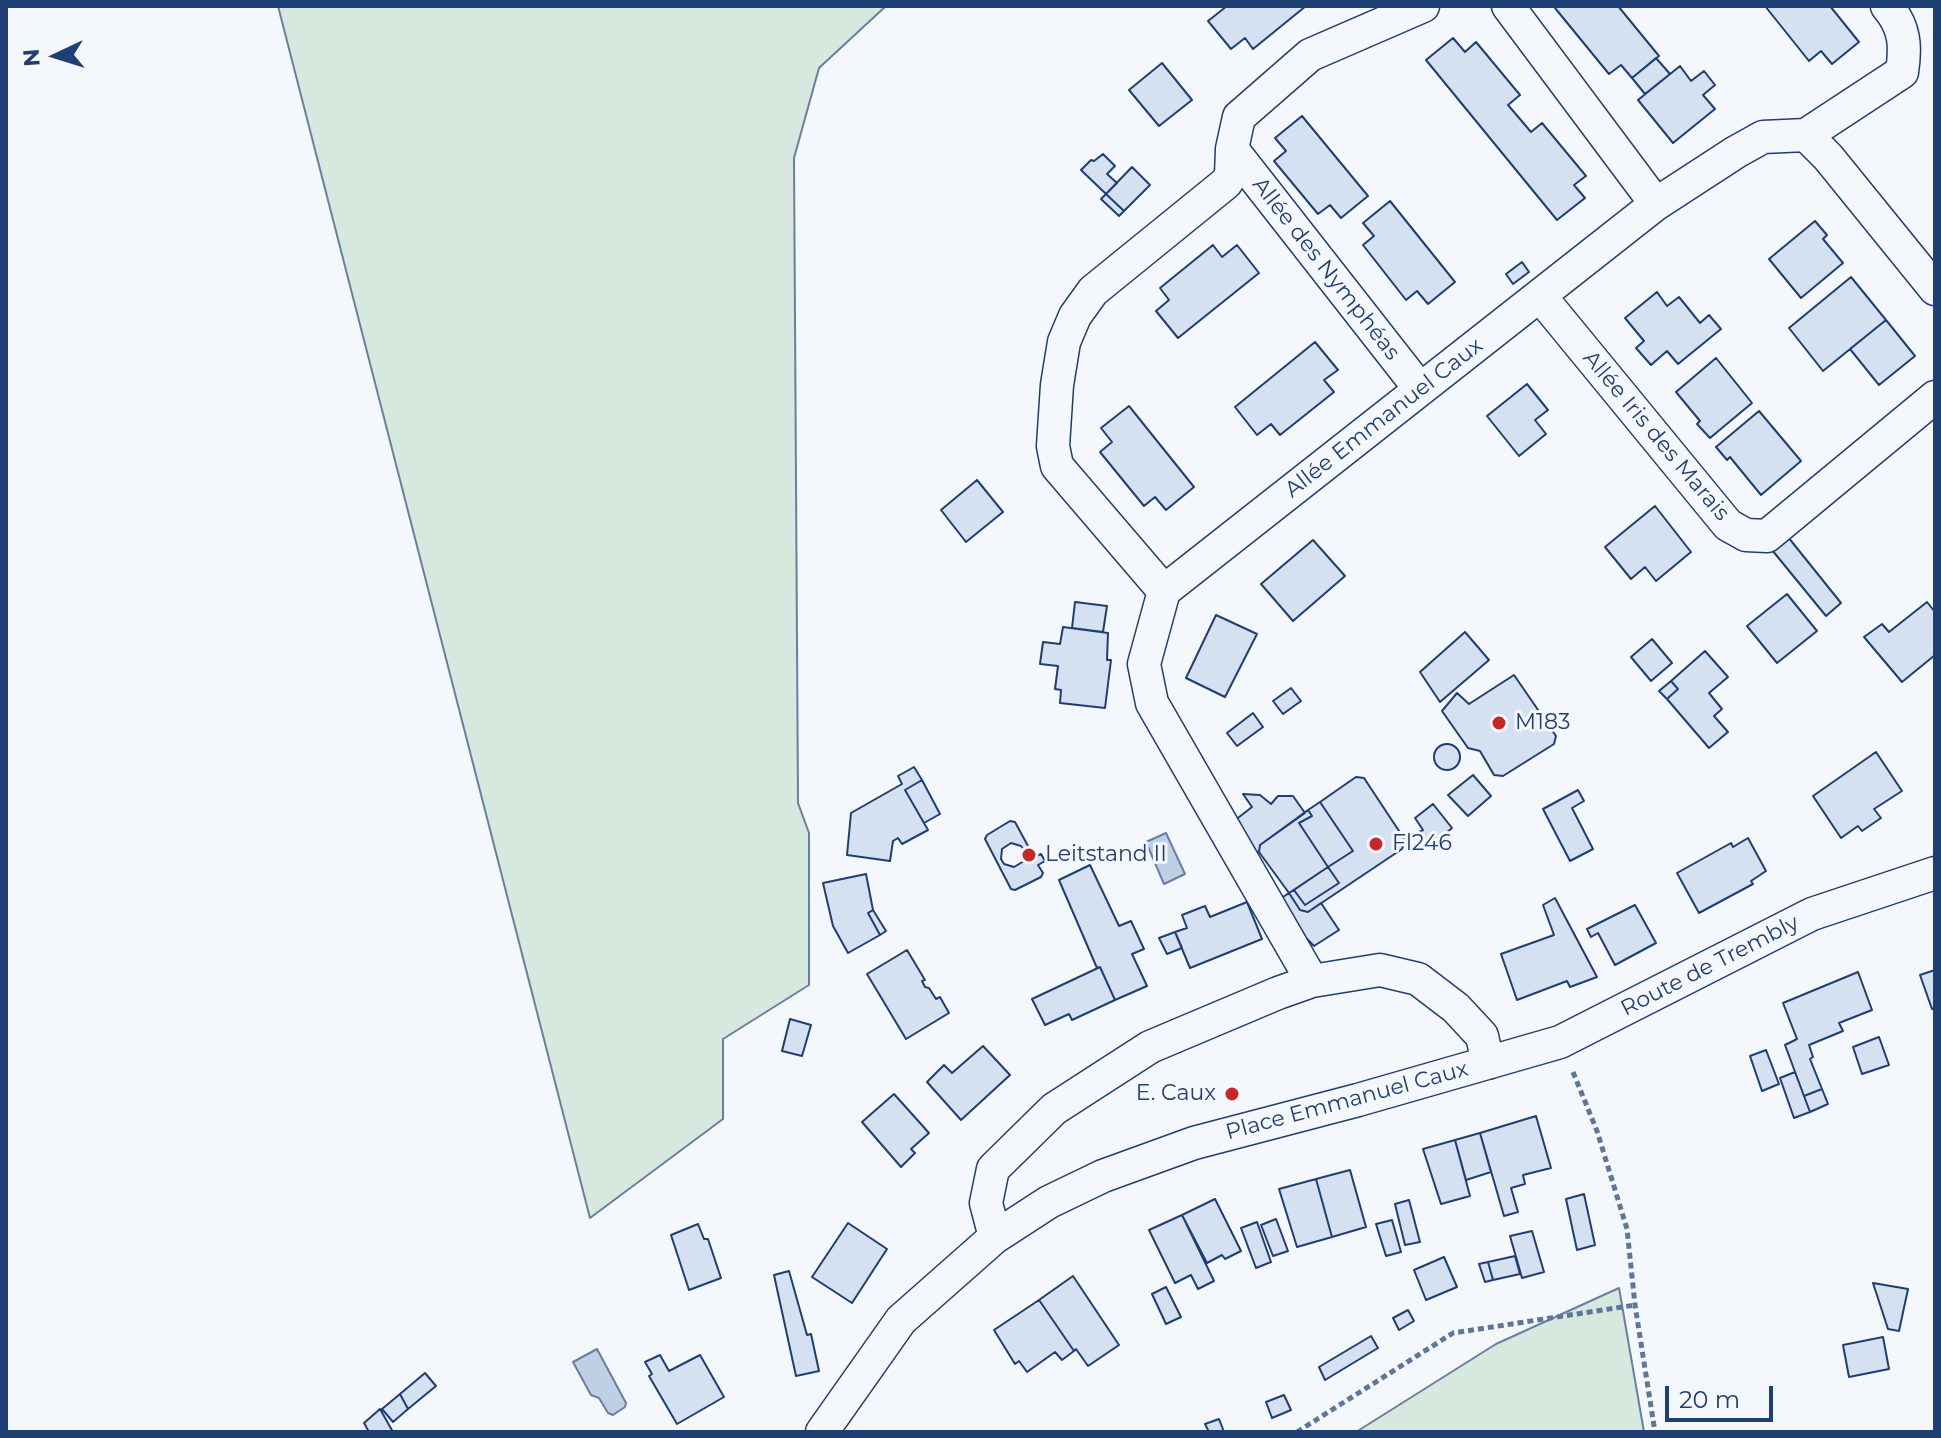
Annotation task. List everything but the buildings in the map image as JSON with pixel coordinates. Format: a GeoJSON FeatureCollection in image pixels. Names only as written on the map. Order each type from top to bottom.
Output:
{"type":"FeatureCollection","features":[{"type":"Feature","properties":{"kind":"street"},"geometry":{"type":"LineString","coordinates":[[1312,981],[1152,703],[1144,664],[1164,591],[1057,466],[1053,446],[1057,385],[1064,342],[1075,316],[1093,291],[1226,183],[1231,175],[1232,149],[1239,117],[1310,55],[1423,6]]}},
{"type":"Feature","properties":{"kind":"street"},"geometry":{"type":"LineString","coordinates":[[1508,6],[1656,204]]}},
{"type":"Feature","properties":{"kind":"street"},"geometry":{"type":"LineString","coordinates":[[1887,6],[1899,20],[1905,48],[1902,72],[1806,135],[1828,157],[1935,289]]}},
{"type":"Feature","properties":{"kind":"street","name":"Allée Emmanuel Caux"},"geometry":{"type":"LineString","coordinates":[[1164,591],[1656,204],[1763,137],[1806,135]]}},
{"type":"Feature","properties":{"kind":"street","name":"Allée des Nymphéas"},"geometry":{"type":"LineString","coordinates":[[1232,149],[1420,389]]}},
{"type":"Feature","properties":{"kind":"street","name":"Allée Iris des Marais"},"geometry":{"type":"LineString","coordinates":[[1540,296],[1728,525],[1746,535],[1767,536],[1935,397]]}},
{"type":"Feature","properties":{"kind":"street","name":"Route de Trembly"},"geometry":{"type":"LineString","coordinates":[[1488,1063],[1560,1042],[1812,914],[1935,873]]}},
{"type":"Feature","properties":{"kind":"street","name":"Place Emmanuel Caux"},"geometry":{"type":"LineString","coordinates":[[1380,970],[1418,979],[1456,1008],[1482,1036],[1488,1063],[1194,1143],[1103,1176],[1049,1202],[995,1237],[986,1203],[993,1169],[1054,1109],[1150,1047],[1200,1024],[1312,981],[1380,970]]}},
{"type":"Feature","properties":{"kind":"street"},"geometry":{"type":"LineString","coordinates":[[822,1432],[901,1320],[995,1237]]}},
{"type":"Feature","properties":{"kind":"path"},"geometry":{"type":"LineString","coordinates":[[1560,1042],[1597,1131],[1627,1229],[1635,1305],[1655,1432]]}},
{"type":"Feature","properties":{"kind":"path"},"geometry":{"type":"LineString","coordinates":[[1297,1432],[1453,1333],[1635,1305]]}},
{"type":"Feature","properties":{"kind":"shaded area"},"geometry":{"type":"Polygon","coordinates":[[[278,6],[886,6],[819,68],[794,158],[798,803],[809,833],[809,985],[723,1039],[723,1119],[590,1218],[278,6]]]}},
{"type":"Feature","properties":{"kind":"shaded area"},"geometry":{"type":"Polygon","coordinates":[[[1619,1288],[1644,1432],[1356,1432],[1496,1344],[1619,1288]]]}},
{"type":"Feature","properties":{"kind":"water"},"geometry":{"type":"Polygon","coordinates":[[[1166,833],[1185,874],[1164,884],[1146,842],[1166,833]]]}},
{"type":"Feature","properties":{"kind":"water"},"geometry":{"type":"Polygon","coordinates":[[[597,1349],[626,1403],[613,1415],[608,1413],[599,1398],[591,1395],[573,1362],[597,1349]]]}},
{"type":"Feature","properties":{"kind":"place","name":"M183"},"geometry":{"type":"Point","coordinates":[1499,723]}},
{"type":"Feature","properties":{"kind":"place","name":"Fl246"},"geometry":{"type":"Point","coordinates":[1376,844]}},
{"type":"Feature","properties":{"kind":"place","name":"Leitstand II"},"geometry":{"type":"Point","coordinates":[1029,855]}},
{"type":"Feature","properties":{"kind":"place","name":"E. Caux"},"geometry":{"type":"Point","coordinates":[1232,1094]}}]}
